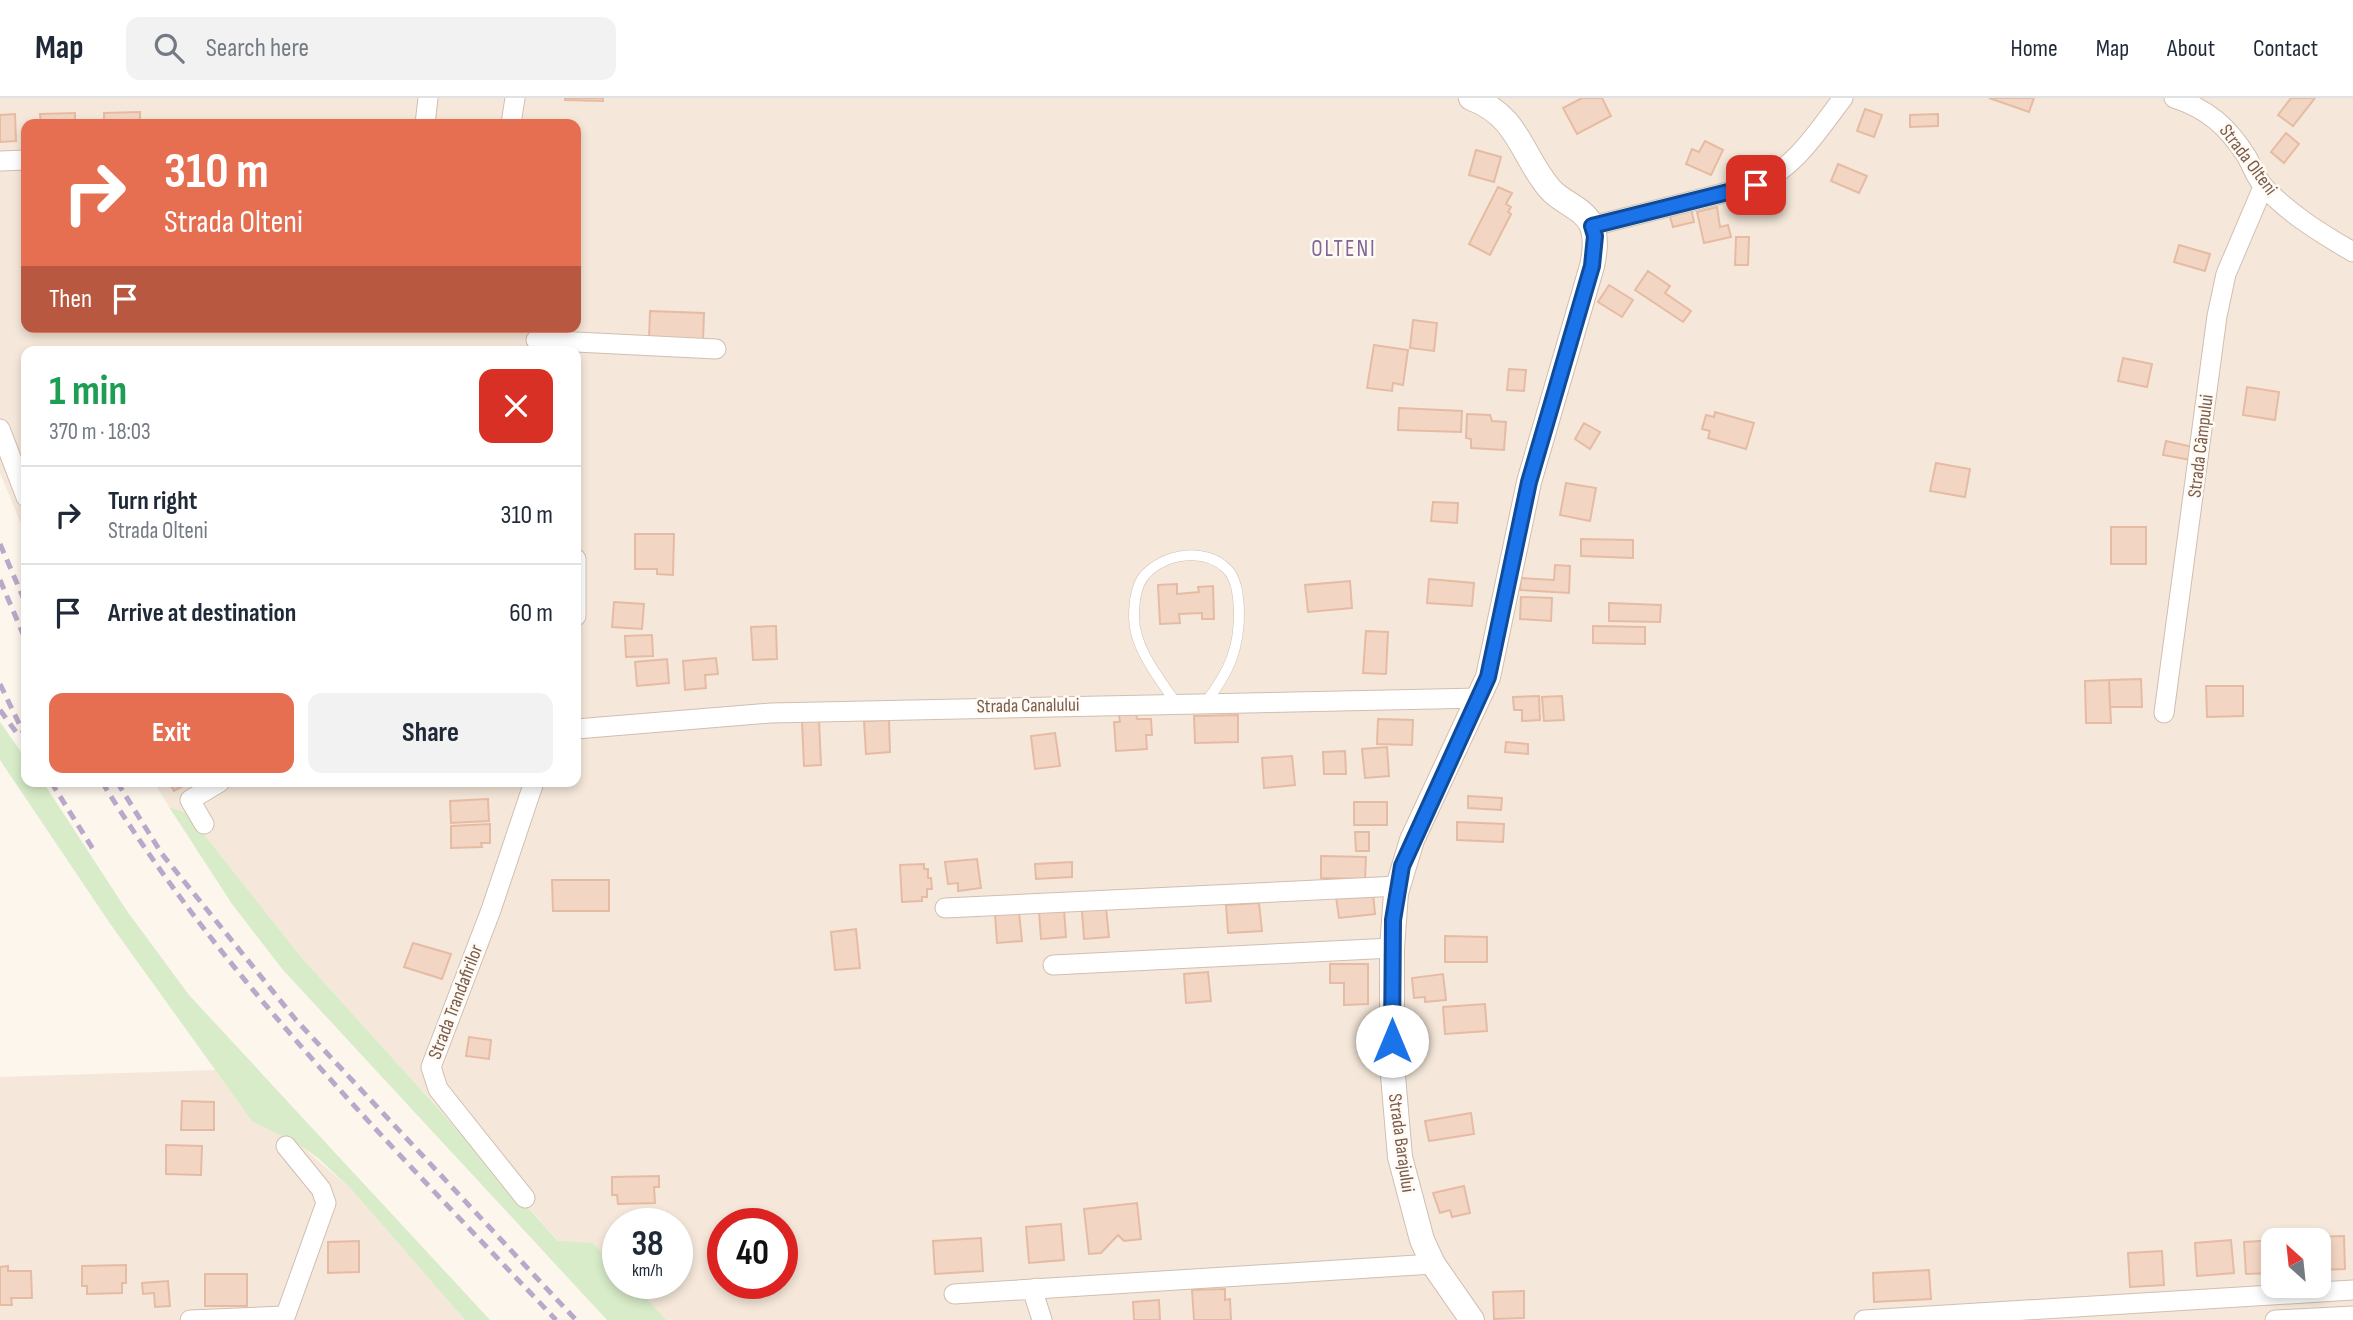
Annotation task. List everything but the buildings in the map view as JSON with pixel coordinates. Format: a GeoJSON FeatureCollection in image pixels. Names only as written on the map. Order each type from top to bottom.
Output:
{"type":"FeatureCollection","features":[{"type":"Feature","properties":{"kind":"street"},"geometry":{"type":"LineString","coordinates":[[426,119],[428,98]]}},
{"type":"Feature","properties":{"kind":"street"},"geometry":{"type":"LineString","coordinates":[[512,119],[515,98]]}},
{"type":"Feature","properties":{"kind":"street"},"geometry":{"type":"LineString","coordinates":[[1471,98],[1504,116],[1552,191],[1585,215],[1592,226],[1756,185],[1780,174],[1802,151],[1843,98]]}},
{"type":"Feature","properties":{"kind":"street","name":"Strada Olteni"},"geometry":{"type":"LineString","coordinates":[[2174,98],[2198,106],[2224,126],[2263,187],[2291,212],[2353,252]]}},
{"type":"Feature","properties":{"kind":"street"},"geometry":{"type":"LineString","coordinates":[[0,161],[21,160]]}},
{"type":"Feature","properties":{"kind":"street","name":"Strada Câmpului"},"geometry":{"type":"LineString","coordinates":[[2164,713],[2217,316],[2226,274],[2263,187]]}},
{"type":"Feature","properties":{"kind":"street","name":"Strada Barajului"},"geometry":{"type":"LineString","coordinates":[[1472,1320],[1433,1264],[1409,1201],[1400,1157],[1392,1064],[1392,948],[1402,866],[1488,677],[1529,482],[1592,266],[1595,244],[1592,226]]}},
{"type":"Feature","properties":{"kind":"street"},"geometry":{"type":"LineString","coordinates":[[536,340],[716,349]]}},
{"type":"Feature","properties":{"kind":"street"},"geometry":{"type":"LineString","coordinates":[[0,429],[21,484]]}},
{"type":"Feature","properties":{"kind":"street","name":"Strada Canalului"},"geometry":{"type":"LineString","coordinates":[[581,729],[771,713],[1480,698]]}},
{"type":"Feature","properties":{"kind":"street"},"geometry":{"type":"LineString","coordinates":[[204,824],[190,800],[212,787]]}},
{"type":"Feature","properties":{"kind":"street","name":"Strada Trandafirilor"},"geometry":{"type":"LineString","coordinates":[[525,1198],[438,1090],[431,1067],[491,910],[532,787]]}},
{"type":"Feature","properties":{"kind":"street"},"geometry":{"type":"LineString","coordinates":[[945,908],[1399,886]]}},
{"type":"Feature","properties":{"kind":"street"},"geometry":{"type":"LineString","coordinates":[[1052,965],[1392,948]]}},
{"type":"Feature","properties":{"kind":"street"},"geometry":{"type":"LineString","coordinates":[[190,1320],[284,1318],[326,1203],[321,1189],[286,1146]]}},
{"type":"Feature","properties":{"kind":"street"},"geometry":{"type":"LineString","coordinates":[[954,1294],[1433,1264]]}},
{"type":"Feature","properties":{"kind":"street"},"geometry":{"type":"LineString","coordinates":[[1037,1289],[1035,1298],[1042,1320]]}},
{"type":"Feature","properties":{"kind":"street"},"geometry":{"type":"LineString","coordinates":[[1864,1320],[2353,1290]]}},
{"type":"Feature","properties":{"kind":"street"},"geometry":{"type":"LineString","coordinates":[[2275,1320],[2353,1316]]}},
{"type":"Feature","properties":{"kind":"lane"},"geometry":{"type":"LineString","coordinates":[[1176,703],[1139,640],[1134,618],[1137,591],[1145,575],[1160,564],[1177,556],[1194,554],[1212,559],[1227,569],[1238,596],[1237,649],[1222,681],[1206,702]]}},
{"type":"Feature","properties":{"kind":"shaded area"},"geometry":{"type":"Polygon","coordinates":[[[0,98],[2353,98],[2353,1320],[630,1320],[611,1299],[693,1299],[693,1208],[602,1208],[602,1289],[302,958],[187,813],[169,807],[157,787],[581,787],[581,346],[21,346],[21,524],[0,473],[0,98]]]}},
{"type":"Feature","properties":{"kind":"shaded area"},"geometry":{"type":"Polygon","coordinates":[[[216,1070],[253,1121],[299,1144],[351,1189],[465,1320],[0,1320],[0,1077],[216,1070]]]}},
{"type":"Feature","properties":{"kind":"green space"},"geometry":{"type":"Polygon","coordinates":[[[0,722],[21,752],[21,787],[46,787],[127,911],[189,995],[490,1320],[465,1320],[351,1189],[318,1158],[298,1144],[252,1121],[111,925],[0,760],[0,722]]]}},
{"type":"Feature","properties":{"kind":"green space"},"geometry":{"type":"Polygon","coordinates":[[[169,807],[187,813],[302,958],[558,1241],[592,1243],[602,1252],[602,1299],[647,1299],[666,1320],[607,1320],[283,970],[232,904],[169,807]]]}},
{"type":"Feature","properties":{"kind":"railway"},"geometry":{"type":"LineString","coordinates":[[0,544],[21,592]]}},
{"type":"Feature","properties":{"kind":"railway"},"geometry":{"type":"LineString","coordinates":[[0,580],[21,629]]}},
{"type":"Feature","properties":{"kind":"railway"},"geometry":{"type":"LineString","coordinates":[[0,684],[21,728]]}},
{"type":"Feature","properties":{"kind":"railway"},"geometry":{"type":"LineString","coordinates":[[0,710],[16,732]]}},
{"type":"Feature","properties":{"kind":"railway"},"geometry":{"type":"LineString","coordinates":[[54,787],[93,849]]}},
{"type":"Feature","properties":{"kind":"railway"},"geometry":{"type":"LineString","coordinates":[[105,787],[150,855],[257,995],[375,1128],[556,1320]]}},
{"type":"Feature","properties":{"kind":"railway"},"geometry":{"type":"LineString","coordinates":[[120,787],[162,854],[296,1020],[576,1320]]}},
{"type":"Feature","properties":{"kind":"district","name":"OLTENI"},"geometry":{"type":"Point","coordinates":[1344,249]}},
{"type":"Feature","properties":{"kind":"route"},"geometry":{"type":"LineString","coordinates":[[1392,1041],[1393,920],[1402,866],[1488,677],[1529,482],[1592,266],[1595,252],[1592,226],[1756,185]]}}]}
